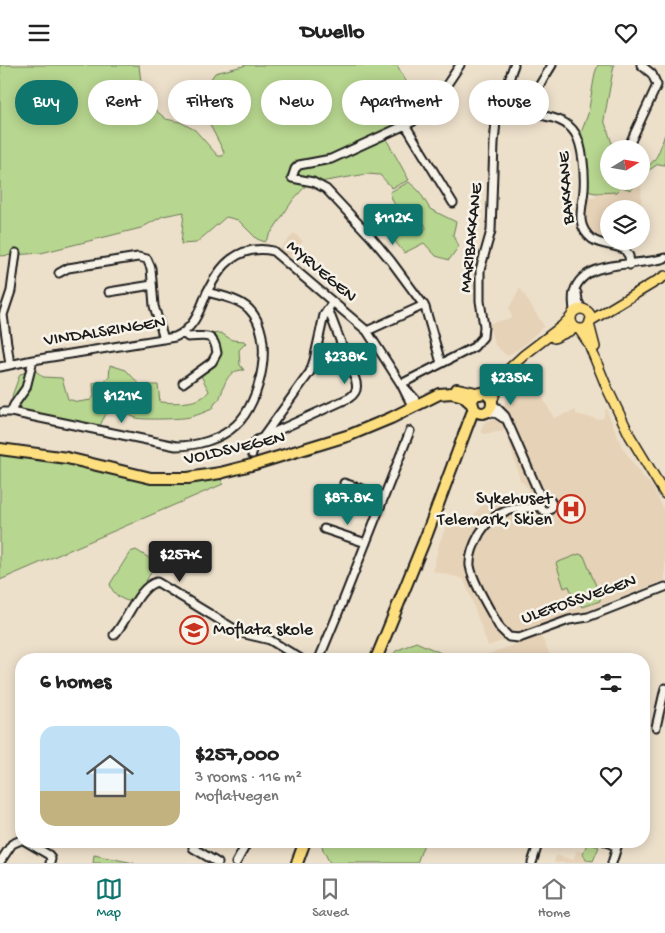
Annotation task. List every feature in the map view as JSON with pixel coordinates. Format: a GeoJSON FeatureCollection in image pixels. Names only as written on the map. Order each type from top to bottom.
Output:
{"type":"FeatureCollection","features":[{"type":"Feature","properties":{"kind":"highway","name":"VOLDSVEGEN"},"geometry":{"type":"LineString","coordinates":[[0,449],[51,455],[151,477],[188,478],[220,473],[255,464],[350,435],[385,420],[433,391],[449,388],[481,393]]}},
{"type":"Feature","properties":{"kind":"highway","name":"VOLDSVEGEN"},"geometry":{"type":"LineString","coordinates":[[414,402],[445,393],[463,396],[473,407]]}},
{"type":"Feature","properties":{"kind":"highway"},"geometry":{"type":"LineString","coordinates":[[378,653],[456,457],[473,407],[474,398],[481,393],[488,395],[489,407],[477,421],[456,457]]}},
{"type":"Feature","properties":{"kind":"highway"},"geometry":{"type":"LineString","coordinates":[[473,407],[478,412],[489,407]]}},
{"type":"Feature","properties":{"kind":"highway"},"geometry":{"type":"LineString","coordinates":[[296,863],[302,848]]}},
{"type":"Feature","properties":{"kind":"main road"},"geometry":{"type":"LineString","coordinates":[[489,407],[499,385],[535,351],[560,334],[586,327],[665,276]]}},
{"type":"Feature","properties":{"kind":"main road"},"geometry":{"type":"LineString","coordinates":[[481,393],[524,355],[578,312],[596,308],[642,290]]}},
{"type":"Feature","properties":{"kind":"main road"},"geometry":{"type":"LineString","coordinates":[[578,312],[589,314],[611,395]]}},
{"type":"Feature","properties":{"kind":"main road"},"geometry":{"type":"LineString","coordinates":[[578,312],[572,323],[578,328],[589,344],[630,436],[665,494]]}},
{"type":"Feature","properties":{"kind":"street"},"geometry":{"type":"LineString","coordinates":[[441,363],[424,305],[371,237],[330,193],[313,182],[292,178],[295,169],[299,165],[331,159],[406,126],[432,107],[460,65]]}},
{"type":"Feature","properties":{"kind":"street","name":"BAKKANE"},"geometry":{"type":"LineString","coordinates":[[509,80],[514,65]]}},
{"type":"Feature","properties":{"kind":"street"},"geometry":{"type":"LineString","coordinates":[[543,80],[552,65]]}},
{"type":"Feature","properties":{"kind":"street"},"geometry":{"type":"LineString","coordinates":[[631,140],[656,87],[654,77],[641,65]]}},
{"type":"Feature","properties":{"kind":"street","name":"BAKKANE"},"geometry":{"type":"LineString","coordinates":[[549,117],[558,119],[571,127],[581,150],[584,186],[580,215],[585,231],[594,240],[625,250],[629,256],[630,265]]}},
{"type":"Feature","properties":{"kind":"street","name":"MARIBAKKANE"},"geometry":{"type":"LineString","coordinates":[[401,384],[482,340],[484,334],[480,299],[480,270],[491,231],[496,125]]}},
{"type":"Feature","properties":{"kind":"street"},"geometry":{"type":"LineString","coordinates":[[406,126],[453,203]]}},
{"type":"Feature","properties":{"kind":"street","name":"MYRVEGEN"},"geometry":{"type":"LineString","coordinates":[[207,292],[226,262],[244,252],[263,249],[277,253],[367,331],[414,402]]}},
{"type":"Feature","properties":{"kind":"street"},"geometry":{"type":"LineString","coordinates":[[10,365],[2,316],[11,291],[16,253]]}},
{"type":"Feature","properties":{"kind":"street"},"geometry":{"type":"LineString","coordinates":[[58,273],[75,267],[141,257],[147,259],[150,263],[154,306],[164,339]]}},
{"type":"Feature","properties":{"kind":"street"},"geometry":{"type":"LineString","coordinates":[[578,312],[577,295],[579,283],[587,274],[598,269],[652,262],[665,258]]}},
{"type":"Feature","properties":{"kind":"street"},"geometry":{"type":"LineString","coordinates":[[109,293],[152,285]]}},
{"type":"Feature","properties":{"kind":"street","name":"VINDALSRINGEN"},"geometry":{"type":"LineString","coordinates":[[207,292],[244,305],[253,314],[262,339],[262,363],[256,391],[243,417],[235,426],[225,433],[202,443],[176,446],[153,443],[53,419],[7,412],[26,388],[33,360],[164,339],[183,333],[193,323],[207,292]]}},
{"type":"Feature","properties":{"kind":"street"},"geometry":{"type":"LineString","coordinates":[[262,437],[307,377],[314,360],[322,321],[333,302]]}},
{"type":"Feature","properties":{"kind":"street"},"geometry":{"type":"LineString","coordinates":[[367,331],[424,305]]}},
{"type":"Feature","properties":{"kind":"street"},"geometry":{"type":"LineString","coordinates":[[252,453],[254,443],[262,437],[350,398],[356,392],[355,379],[328,309]]}},
{"type":"Feature","properties":{"kind":"street","name":"VINDALSRINGEN"},"geometry":{"type":"LineString","coordinates":[[183,333],[188,337],[208,337],[213,341],[217,353],[212,362],[183,383]]}},
{"type":"Feature","properties":{"kind":"street"},"geometry":{"type":"LineString","coordinates":[[0,367],[33,360]]}},
{"type":"Feature","properties":{"kind":"street","name":"ULEFOSSVEGEN"},"geometry":{"type":"LineString","coordinates":[[489,407],[508,423],[540,503],[531,509],[514,509],[493,518],[482,530],[471,555],[470,564],[474,579],[505,634],[513,638],[532,634],[569,620],[588,617],[665,587]]}},
{"type":"Feature","properties":{"kind":"street"},"geometry":{"type":"LineString","coordinates":[[321,653],[410,431]]}},
{"type":"Feature","properties":{"kind":"street"},"geometry":{"type":"LineString","coordinates":[[344,483],[384,496]]}},
{"type":"Feature","properties":{"kind":"street"},"geometry":{"type":"LineString","coordinates":[[324,529],[366,543]]}},
{"type":"Feature","properties":{"kind":"street"},"geometry":{"type":"LineString","coordinates":[[114,635],[120,630],[132,607],[147,587],[157,582],[240,633],[270,640],[291,653]]}},
{"type":"Feature","properties":{"kind":"street"},"geometry":{"type":"LineString","coordinates":[[656,727],[665,688]]}},
{"type":"Feature","properties":{"kind":"street"},"geometry":{"type":"LineString","coordinates":[[0,862],[12,844],[15,843]]}},
{"type":"Feature","properties":{"kind":"street"},"geometry":{"type":"LineString","coordinates":[[37,848],[49,855],[50,863]]}},
{"type":"Feature","properties":{"kind":"street"},"geometry":{"type":"LineString","coordinates":[[193,848],[218,863]]}},
{"type":"Feature","properties":{"kind":"street"},"geometry":{"type":"LineString","coordinates":[[236,863],[244,848]]}},
{"type":"Feature","properties":{"kind":"street"},"geometry":{"type":"LineString","coordinates":[[532,863],[537,848]]}},
{"type":"Feature","properties":{"kind":"street"},"geometry":{"type":"LineString","coordinates":[[612,863],[617,848]]}},
{"type":"Feature","properties":{"kind":"shaded area"},"geometry":{"type":"Polygon","coordinates":[[[603,190],[641,190],[641,200],[600,200],[600,236],[591,233],[585,223],[584,209],[588,195],[590,198],[594,198],[603,190]]]}},
{"type":"Feature","properties":{"kind":"shaded area"},"geometry":{"type":"Polygon","coordinates":[[[294,233],[303,241],[289,258],[279,250],[294,233]]]}},
{"type":"Feature","properties":{"kind":"shaded area"},"geometry":{"type":"Polygon","coordinates":[[[520,288],[544,326],[523,346],[507,356],[495,345],[488,324],[512,318],[509,308],[520,288]]]}},
{"type":"Feature","properties":{"kind":"shaded area","name":"Sykehuset Telemark, Skien"},"geometry":{"type":"Polygon","coordinates":[[[532,367],[532,378],[554,418],[576,410],[576,414],[597,419],[603,418],[606,408],[622,447],[643,477],[652,486],[665,512],[665,580],[584,612],[488,646],[464,579],[433,571],[439,544],[447,523],[465,527],[481,506],[510,490],[525,495],[529,489],[520,480],[506,431],[483,434],[481,431],[486,421],[500,419],[498,417],[504,406],[508,391],[521,374],[532,367]]]}},
{"type":"Feature","properties":{"kind":"shaded area"},"geometry":{"type":"Polygon","coordinates":[[[541,636],[549,653],[491,653],[541,636]]]}},
{"type":"Feature","properties":{"kind":"shaded area"},"geometry":{"type":"Polygon","coordinates":[[[577,850],[583,853],[588,863],[554,863],[556,855],[573,860],[577,850]]]}},
{"type":"Feature","properties":{"kind":"green space"},"geometry":{"type":"Polygon","coordinates":[[[0,65],[139,65],[141,80],[88,80],[88,125],[158,125],[158,112],[168,119],[168,125],[186,125],[195,130],[218,156],[223,156],[224,152],[210,125],[251,125],[251,80],[210,80],[215,73],[247,65],[397,65],[405,80],[342,80],[342,125],[402,125],[385,137],[409,180],[392,188],[380,175],[367,174],[320,182],[311,180],[293,200],[265,242],[257,239],[238,220],[226,217],[196,243],[181,244],[184,212],[163,216],[141,228],[41,253],[0,256],[0,65]]]}},
{"type":"Feature","properties":{"kind":"green space"},"geometry":{"type":"Polygon","coordinates":[[[598,65],[614,65],[604,120],[611,140],[600,140],[600,190],[619,190],[617,192],[595,193],[587,191],[581,133],[588,114],[598,65]]]}},
{"type":"Feature","properties":{"kind":"green space"},"geometry":{"type":"Polygon","coordinates":[[[665,134],[665,165],[658,164],[650,170],[650,165],[659,150],[665,134]]]}},
{"type":"Feature","properties":{"kind":"green space"},"geometry":{"type":"Polygon","coordinates":[[[409,182],[419,191],[430,209],[456,222],[453,235],[459,246],[449,260],[436,256],[424,243],[404,253],[394,240],[407,233],[421,235],[426,228],[424,223],[398,210],[392,200],[390,192],[409,182]]]}},
{"type":"Feature","properties":{"kind":"green space"},"geometry":{"type":"Polygon","coordinates":[[[221,333],[232,340],[244,341],[246,343],[239,350],[240,365],[244,370],[229,376],[219,400],[212,409],[193,416],[172,419],[140,419],[115,411],[105,415],[100,426],[23,410],[12,396],[20,374],[35,370],[43,377],[62,378],[68,399],[78,402],[91,400],[94,396],[93,383],[109,378],[110,365],[126,370],[140,385],[158,385],[160,402],[180,403],[200,399],[209,391],[200,374],[217,361],[221,351],[220,346],[210,334],[221,333]]]}},
{"type":"Feature","properties":{"kind":"green space"},"geometry":{"type":"Polygon","coordinates":[[[0,446],[162,476],[218,471],[223,484],[0,580],[0,446]]]}},
{"type":"Feature","properties":{"kind":"green space"},"geometry":{"type":"Polygon","coordinates":[[[136,550],[154,561],[155,566],[134,601],[126,601],[116,594],[110,584],[130,552],[136,550]]]}},
{"type":"Feature","properties":{"kind":"green space"},"geometry":{"type":"Polygon","coordinates":[[[579,554],[584,556],[600,596],[600,601],[583,607],[575,603],[569,586],[564,588],[556,563],[579,554]]]}},
{"type":"Feature","properties":{"kind":"green space"},"geometry":{"type":"Polygon","coordinates":[[[416,642],[441,653],[394,653],[416,642]]]}},
{"type":"Feature","properties":{"kind":"green space"},"geometry":{"type":"Polygon","coordinates":[[[323,848],[422,848],[417,863],[330,863],[323,848]]]}},
{"type":"Feature","properties":{"kind":"green space"},"geometry":{"type":"Polygon","coordinates":[[[585,848],[599,848],[593,861],[586,860],[583,853],[585,848]]]}},
{"type":"Feature","properties":{"kind":"green space"},"geometry":{"type":"Polygon","coordinates":[[[94,855],[134,863],[93,863],[94,855]]]}},
{"type":"Feature","properties":{"kind":"place","name":"Sykehuset Telemark, Skien"},"geometry":{"type":"Point","coordinates":[571,509]}},
{"type":"Feature","properties":{"kind":"place","name":"Moflata skole"},"geometry":{"type":"Point","coordinates":[194,630]}}]}
